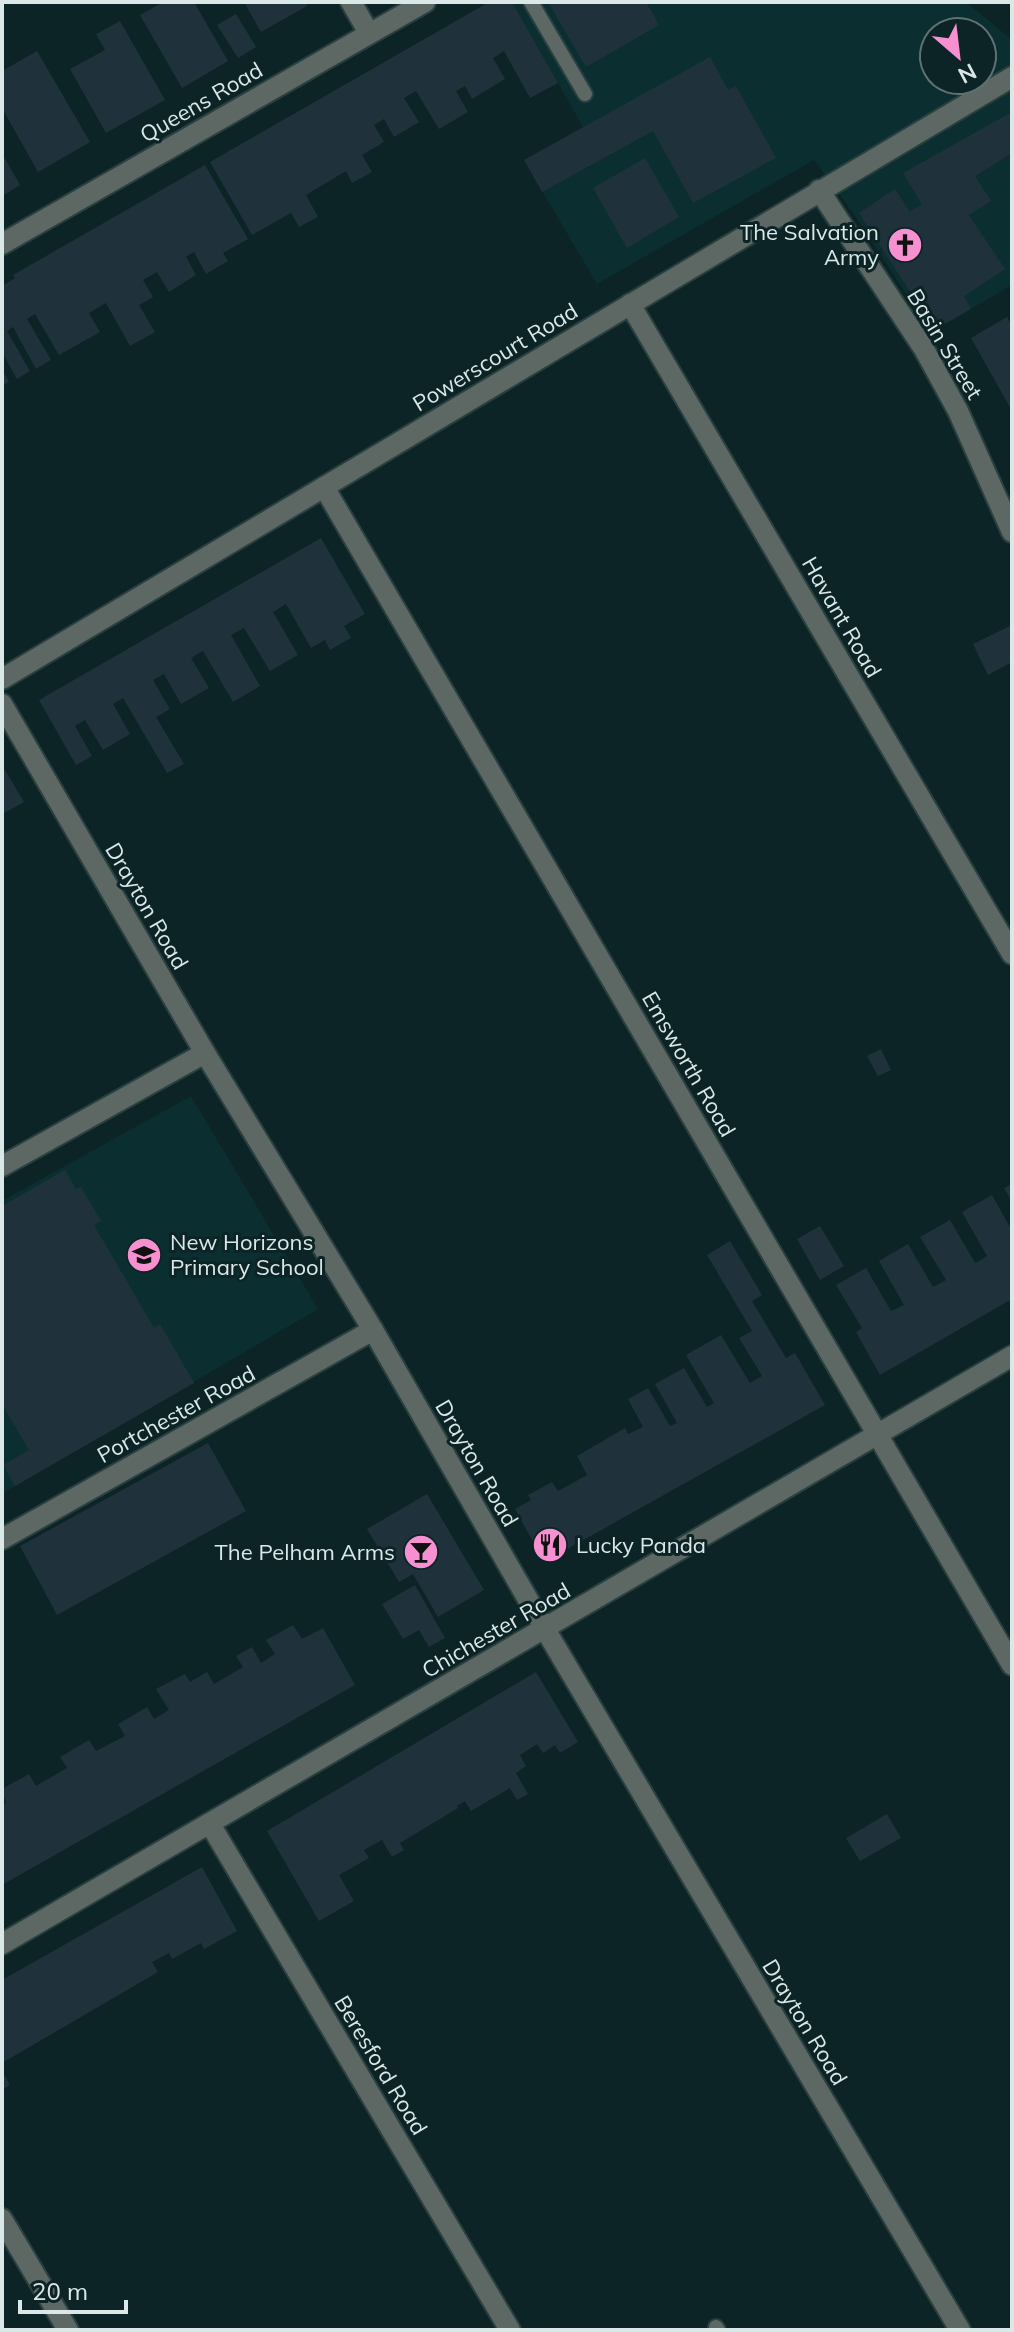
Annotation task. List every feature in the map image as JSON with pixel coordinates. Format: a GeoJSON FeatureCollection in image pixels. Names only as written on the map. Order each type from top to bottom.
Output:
{"type":"FeatureCollection","features":[{"type":"Feature","properties":{"kind":"street"},"geometry":{"type":"LineString","coordinates":[[351,2],[369,33]]}},
{"type":"Feature","properties":{"kind":"street","name":"Queens Road"},"geometry":{"type":"LineString","coordinates":[[2,244],[425,2]]}},
{"type":"Feature","properties":{"kind":"street","name":"Powerscourt Road"},"geometry":{"type":"LineString","coordinates":[[2,679],[1012,77]]}},
{"type":"Feature","properties":{"kind":"street","name":"Basin Street"},"geometry":{"type":"LineString","coordinates":[[819,190],[924,349],[958,411],[1012,532]]}},
{"type":"Feature","properties":{"kind":"street","name":"Havant Road"},"geometry":{"type":"LineString","coordinates":[[630,304],[1012,954]]}},
{"type":"Feature","properties":{"kind":"street","name":"Emsworth Road"},"geometry":{"type":"LineString","coordinates":[[324,487],[1012,1665]]}},
{"type":"Feature","properties":{"kind":"street","name":"Drayton Road"},"geometry":{"type":"LineString","coordinates":[[2,704],[960,2330]]}},
{"type":"Feature","properties":{"kind":"street"},"geometry":{"type":"LineString","coordinates":[[2,1166],[205,1053]]}},
{"type":"Feature","properties":{"kind":"street","name":"Portchester Road"},"geometry":{"type":"LineString","coordinates":[[2,1539],[373,1330]]}},
{"type":"Feature","properties":{"kind":"street","name":"Chichester Road"},"geometry":{"type":"LineString","coordinates":[[2,1944],[1012,1356]]}},
{"type":"Feature","properties":{"kind":"street","name":"Beresford Road"},"geometry":{"type":"LineString","coordinates":[[210,1824],[510,2330]]}},
{"type":"Feature","properties":{"kind":"street"},"geometry":{"type":"LineString","coordinates":[[2,2219],[68,2330]]}},
{"type":"Feature","properties":{"kind":"lane"},"geometry":{"type":"LineString","coordinates":[[531,2],[585,94]]}},
{"type":"Feature","properties":{"kind":"shaded area"},"geometry":{"type":"Polygon","coordinates":[[[512,2],[966,2],[983,16],[918,16],[918,96],[998,96],[998,28],[1012,40],[1012,285],[931,332],[851,210],[814,160],[597,284],[524,160],[583,127],[512,2]]]}},
{"type":"Feature","properties":{"kind":"shaded area","name":"New Horizons Primary School"},"geometry":{"type":"Polygon","coordinates":[[[191,1096],[318,1309],[2,1494],[2,1201],[191,1096]]]}},
{"type":"Feature","properties":{"kind":"building"},"geometry":{"type":"Polygon","coordinates":[[[163,2],[194,2],[228,61],[182,88],[140,15],[163,2]]]}},
{"type":"Feature","properties":{"kind":"building"},"geometry":{"type":"Polygon","coordinates":[[[244,2],[308,2],[307,6],[261,32],[244,2]]]}},
{"type":"Feature","properties":{"kind":"building"},"geometry":{"type":"Polygon","coordinates":[[[489,2],[512,2],[558,83],[530,98],[504,51],[493,58],[505,79],[472,99],[465,86],[456,91],[468,112],[439,129],[416,91],[404,98],[419,122],[394,137],[384,119],[374,125],[384,142],[362,155],[372,172],[352,183],[346,171],[306,195],[318,217],[299,227],[291,213],[252,235],[210,162],[489,2]]]}},
{"type":"Feature","properties":{"kind":"building"},"geometry":{"type":"Polygon","coordinates":[[[548,2],[646,2],[659,25],[586,67],[548,2]]]}},
{"type":"Feature","properties":{"kind":"building"},"geometry":{"type":"Polygon","coordinates":[[[236,14],[256,47],[238,58],[217,25],[236,14]]]}},
{"type":"Feature","properties":{"kind":"building"},"geometry":{"type":"Polygon","coordinates":[[[120,21],[165,100],[106,133],[70,69],[105,50],[96,34],[120,21]]]}},
{"type":"Feature","properties":{"kind":"building"},"geometry":{"type":"Polygon","coordinates":[[[37,51],[90,142],[38,172],[2,108],[2,71],[37,51]]]}},
{"type":"Feature","properties":{"kind":"building"},"geometry":{"type":"Polygon","coordinates":[[[710,57],[728,90],[736,86],[776,158],[693,203],[653,131],[542,192],[524,160],[710,57]]]}},
{"type":"Feature","properties":{"kind":"building"},"geometry":{"type":"Polygon","coordinates":[[[1012,112],[1012,153],[975,176],[991,201],[969,215],[1005,269],[964,296],[971,309],[931,332],[909,299],[913,296],[859,213],[895,189],[910,212],[922,204],[903,173],[1012,112]]]}},
{"type":"Feature","properties":{"kind":"building"},"geometry":{"type":"Polygon","coordinates":[[[2,153],[20,185],[2,196],[2,153]]]}},
{"type":"Feature","properties":{"kind":"building"},"geometry":{"type":"Polygon","coordinates":[[[645,158],[679,217],[627,248],[593,188],[645,158]]]}},
{"type":"Feature","properties":{"kind":"building"},"geometry":{"type":"Polygon","coordinates":[[[205,165],[248,239],[223,253],[228,261],[206,274],[194,252],[186,257],[196,275],[169,292],[157,272],[143,280],[153,297],[139,305],[155,332],[130,346],[106,303],[89,313],[100,332],[59,355],[35,314],[27,319],[51,360],[36,369],[13,327],[7,331],[30,371],[17,379],[2,352],[2,286],[15,278],[13,275],[205,165]]]}},
{"type":"Feature","properties":{"kind":"building"},"geometry":{"type":"Polygon","coordinates":[[[1007,317],[1012,327],[1012,411],[971,338],[1007,317]]]}},
{"type":"Feature","properties":{"kind":"building"},"geometry":{"type":"Polygon","coordinates":[[[2,369],[9,382],[2,386],[2,369]]]}},
{"type":"Feature","properties":{"kind":"building"},"geometry":{"type":"Polygon","coordinates":[[[321,538],[365,614],[344,626],[351,638],[330,650],[325,640],[311,648],[286,604],[273,612],[298,655],[270,671],[244,628],[231,635],[260,686],[233,702],[203,651],[191,658],[209,688],[181,704],[164,674],[153,680],[170,709],[156,717],[184,764],[167,773],[123,698],[113,704],[130,734],[103,750],[85,720],[75,726],[92,756],[76,765],[39,700],[321,538]]]}},
{"type":"Feature","properties":{"kind":"building"},"geometry":{"type":"Polygon","coordinates":[[[1012,625],[1012,662],[988,675],[973,644],[1012,625]]]}},
{"type":"Feature","properties":{"kind":"building"},"geometry":{"type":"Polygon","coordinates":[[[2,765],[24,802],[4,813],[2,810],[2,765]]]}},
{"type":"Feature","properties":{"kind":"building"},"geometry":{"type":"Polygon","coordinates":[[[881,1049],[891,1070],[878,1076],[867,1056],[881,1049]]]}},
{"type":"Feature","properties":{"kind":"building"},"geometry":{"type":"Polygon","coordinates":[[[65,1170],[76,1189],[81,1187],[101,1221],[94,1225],[154,1328],[160,1324],[194,1383],[15,1486],[3,1465],[29,1450],[2,1404],[2,1206],[65,1170]]]}},
{"type":"Feature","properties":{"kind":"building"},"geometry":{"type":"Polygon","coordinates":[[[1012,1184],[1012,1202],[1004,1188],[1012,1184]]]}},
{"type":"Feature","properties":{"kind":"building"},"geometry":{"type":"Polygon","coordinates":[[[992,1195],[1012,1231],[1012,1299],[880,1375],[856,1332],[862,1328],[836,1285],[866,1268],[891,1311],[904,1305],[879,1261],[908,1244],[933,1287],[946,1280],[920,1237],[950,1220],[975,1263],[981,1260],[987,1256],[962,1212],[992,1195]]]}},
{"type":"Feature","properties":{"kind":"building"},"geometry":{"type":"Polygon","coordinates":[[[820,1226],[844,1266],[820,1280],[797,1239],[820,1226]]]}},
{"type":"Feature","properties":{"kind":"building"},"geometry":{"type":"Polygon","coordinates":[[[730,1241],[762,1295],[752,1301],[786,1358],[795,1353],[825,1405],[544,1562],[515,1509],[531,1500],[528,1495],[552,1482],[558,1491],[587,1475],[577,1456],[625,1428],[628,1434],[643,1427],[628,1399],[648,1388],[670,1426],[677,1423],[655,1384],[684,1368],[707,1407],[714,1403],[686,1355],[721,1335],[750,1383],[762,1376],[739,1338],[752,1331],[707,1255],[730,1241]]]}},
{"type":"Feature","properties":{"kind":"building"},"geometry":{"type":"Polygon","coordinates":[[[208,1443],[246,1511],[57,1615],[20,1546],[208,1443]]]}},
{"type":"Feature","properties":{"kind":"building","name":"The Pelham Arms"},"geometry":{"type":"Polygon","coordinates":[[[427,1494],[484,1590],[438,1617],[413,1574],[399,1582],[367,1529],[427,1494]]]}},
{"type":"Feature","properties":{"kind":"building"},"geometry":{"type":"Polygon","coordinates":[[[415,1585],[445,1638],[429,1647],[419,1630],[403,1639],[382,1604],[415,1585]]]}},
{"type":"Feature","properties":{"kind":"building"},"geometry":{"type":"Polygon","coordinates":[[[293,1625],[302,1639],[323,1628],[355,1685],[2,1885],[2,1805],[6,1803],[2,1789],[29,1774],[36,1786],[67,1768],[60,1757],[89,1740],[96,1751],[125,1736],[118,1724],[147,1707],[154,1719],[169,1710],[156,1689],[185,1674],[190,1682],[207,1672],[214,1684],[243,1667],[236,1656],[252,1647],[261,1663],[275,1654],[266,1640],[293,1625]]]}},
{"type":"Feature","properties":{"kind":"building"},"geometry":{"type":"Polygon","coordinates":[[[536,1672],[578,1742],[560,1753],[555,1745],[543,1753],[537,1744],[520,1755],[526,1766],[516,1773],[528,1794],[517,1800],[510,1788],[471,1811],[465,1801],[400,1843],[404,1850],[392,1857],[382,1840],[364,1850],[369,1858],[339,1875],[354,1901],[319,1921],[267,1831],[536,1672]]]}},
{"type":"Feature","properties":{"kind":"building"},"geometry":{"type":"Polygon","coordinates":[[[887,1814],[901,1838],[860,1861],[846,1838],[887,1814]]]}},
{"type":"Feature","properties":{"kind":"building"},"geometry":{"type":"Polygon","coordinates":[[[202,1867],[237,1931],[204,1949],[201,1943],[172,1959],[169,1953],[152,1962],[158,1972],[2,2063],[2,1980],[202,1867]]]}},
{"type":"Feature","properties":{"kind":"building"},"geometry":{"type":"Polygon","coordinates":[[[2,2071],[10,2085],[2,2090],[2,2071]]]}},
{"type":"Feature","properties":{"kind":"place","name":"The Salvation Army"},"geometry":{"type":"Point","coordinates":[905,245]}},
{"type":"Feature","properties":{"kind":"place","name":"New Horizons Primary School"},"geometry":{"type":"Point","coordinates":[144,1255]}},
{"type":"Feature","properties":{"kind":"place","name":"Lucky Panda"},"geometry":{"type":"Point","coordinates":[550,1545]}},
{"type":"Feature","properties":{"kind":"place","name":"The Pelham Arms"},"geometry":{"type":"Point","coordinates":[421,1552]}}]}
